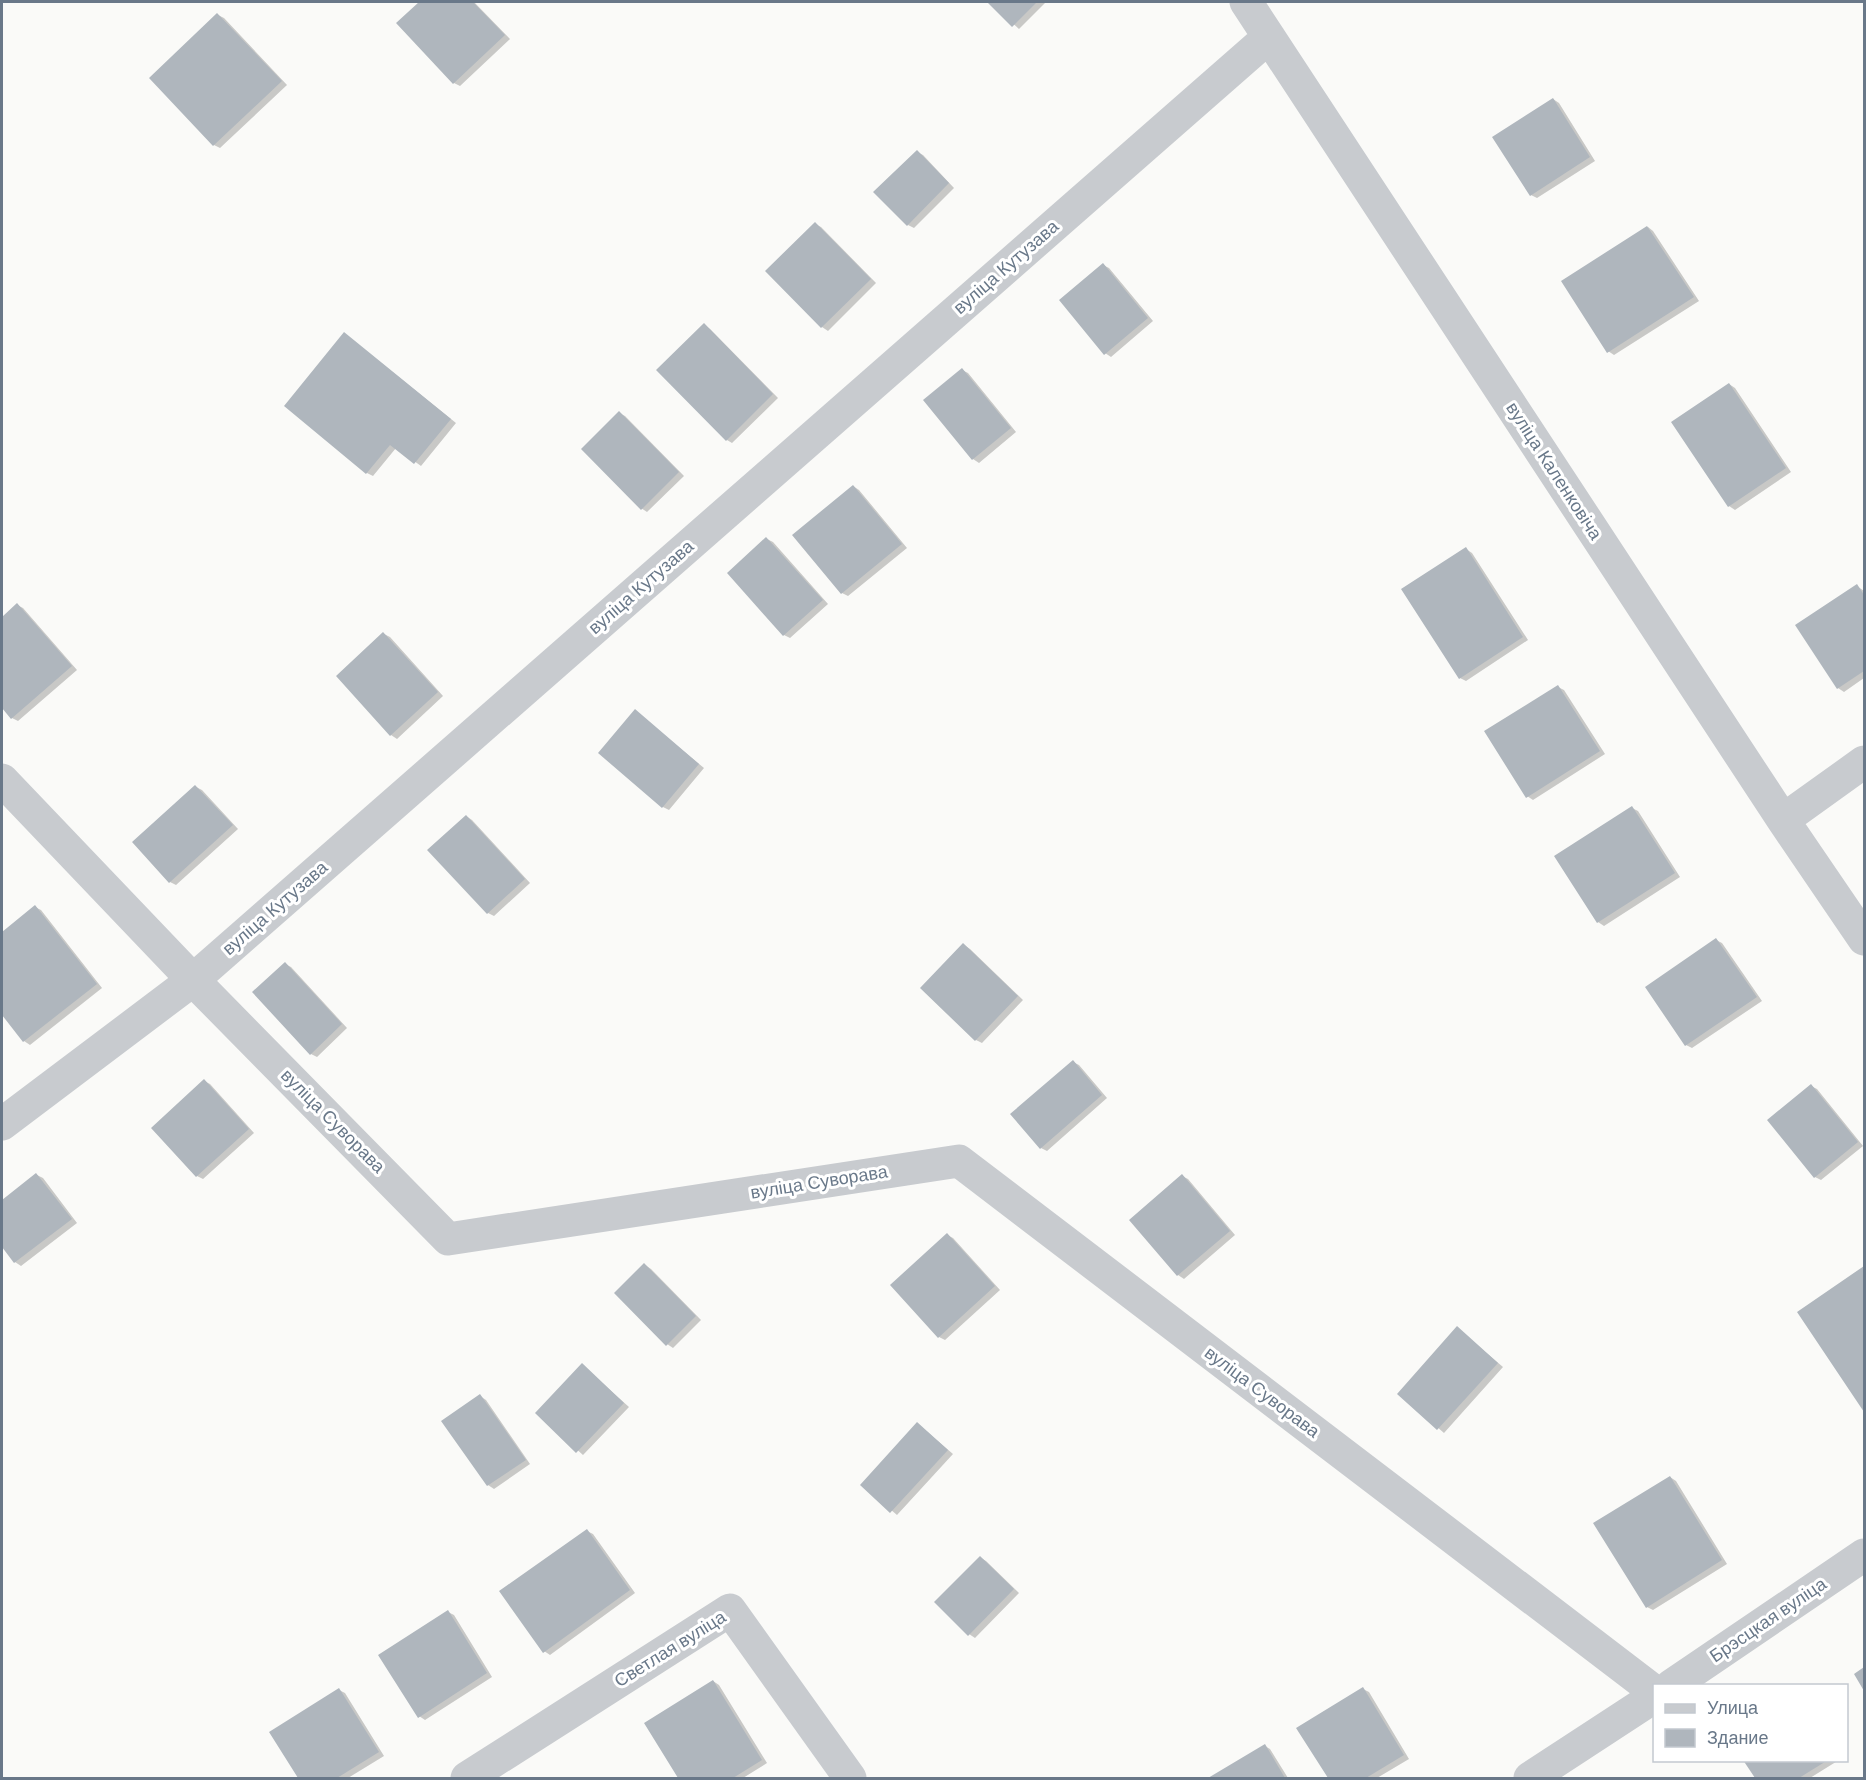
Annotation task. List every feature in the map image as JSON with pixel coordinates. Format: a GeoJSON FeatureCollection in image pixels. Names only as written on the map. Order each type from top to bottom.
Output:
{"type":"FeatureCollection","features":[{"type":"Feature","properties":{"kind":"street","name":"вуліца Каленковіча"},"geometry":{"type":"LineString","coordinates":[[1246,2],[1783,820],[1864,939]]}},
{"type":"Feature","properties":{"kind":"street","name":"вуліца Кутузава"},"geometry":{"type":"LineString","coordinates":[[2,1124],[193,980],[1269,37]]}},
{"type":"Feature","properties":{"kind":"street"},"geometry":{"type":"LineString","coordinates":[[1783,820],[1864,762]]}},
{"type":"Feature","properties":{"kind":"street","name":"вуліца Суворава"},"geometry":{"type":"LineString","coordinates":[[2,780],[193,980],[448,1239],[959,1161],[1653,1690]]}},
{"type":"Feature","properties":{"kind":"street","name":"Брэсцкая вуліца"},"geometry":{"type":"LineString","coordinates":[[1674,1684],[1864,1555]]}},
{"type":"Feature","properties":{"kind":"street","name":"Светлая вуліца"},"geometry":{"type":"LineString","coordinates":[[467,1779],[730,1610],[850,1779]]}},
{"type":"Feature","properties":{"kind":"street"},"geometry":{"type":"LineString","coordinates":[[1530,1779],[1653,1697]]}},
{"type":"Feature","properties":{"kind":"building"},"geometry":{"type":"Polygon","coordinates":[[[419,2],[473,2],[505,35],[453,84],[396,23],[419,2]]]}},
{"type":"Feature","properties":{"kind":"building"},"geometry":{"type":"Polygon","coordinates":[[[987,2],[1037,2],[1012,27],[987,2]]]}},
{"type":"Feature","properties":{"kind":"building"},"geometry":{"type":"Polygon","coordinates":[[[217,13],[282,81],[213,146],[149,78],[217,13]]]}},
{"type":"Feature","properties":{"kind":"building"},"geometry":{"type":"Polygon","coordinates":[[[1553,98],[1590,157],[1530,196],[1492,137],[1553,98]]]}},
{"type":"Feature","properties":{"kind":"building"},"geometry":{"type":"Polygon","coordinates":[[[917,150],[949,183],[907,226],[873,192],[917,150]]]}},
{"type":"Feature","properties":{"kind":"building"},"geometry":{"type":"Polygon","coordinates":[[[815,222],[871,279],[821,328],[765,271],[815,222]]]}},
{"type":"Feature","properties":{"kind":"building"},"geometry":{"type":"Polygon","coordinates":[[[1647,226],[1694,297],[1607,353],[1561,281],[1647,226]]]}},
{"type":"Feature","properties":{"kind":"building"},"geometry":{"type":"Polygon","coordinates":[[[1103,263],[1148,318],[1104,355],[1059,300],[1103,263]]]}},
{"type":"Feature","properties":{"kind":"building"},"geometry":{"type":"Polygon","coordinates":[[[704,323],[773,394],[726,441],[656,370],[704,323]]]}},
{"type":"Feature","properties":{"kind":"building"},"geometry":{"type":"Polygon","coordinates":[[[344,332],[451,419],[414,464],[390,445],[366,474],[284,406],[344,332]]]}},
{"type":"Feature","properties":{"kind":"building"},"geometry":{"type":"Polygon","coordinates":[[[962,368],[1011,428],[972,460],[923,400],[962,368]]]}},
{"type":"Feature","properties":{"kind":"building"},"geometry":{"type":"Polygon","coordinates":[[[1729,383],[1786,468],[1728,507],[1671,422],[1729,383]]]}},
{"type":"Feature","properties":{"kind":"building"},"geometry":{"type":"Polygon","coordinates":[[[619,411],[679,472],[641,510],[581,449],[619,411]]]}},
{"type":"Feature","properties":{"kind":"building"},"geometry":{"type":"Polygon","coordinates":[[[853,485],[902,544],[841,594],[792,535],[853,485]]]}},
{"type":"Feature","properties":{"kind":"building"},"geometry":{"type":"Polygon","coordinates":[[[766,537],[823,600],[783,636],[727,573],[766,537]]]}},
{"type":"Feature","properties":{"kind":"building"},"geometry":{"type":"Polygon","coordinates":[[[1466,547],[1523,637],[1459,679],[1401,589],[1466,547]]]}},
{"type":"Feature","properties":{"kind":"building"},"geometry":{"type":"Polygon","coordinates":[[[1857,584],[1864,595],[1864,671],[1837,689],[1795,625],[1857,584]]]}},
{"type":"Feature","properties":{"kind":"building"},"geometry":{"type":"Polygon","coordinates":[[[17,603],[72,666],[11,719],[2,708],[2,617],[17,603]]]}},
{"type":"Feature","properties":{"kind":"building"},"geometry":{"type":"Polygon","coordinates":[[[383,632],[438,692],[390,736],[336,676],[383,632]]]}},
{"type":"Feature","properties":{"kind":"building"},"geometry":{"type":"Polygon","coordinates":[[[1558,685],[1600,751],[1526,798],[1484,731],[1558,685]]]}},
{"type":"Feature","properties":{"kind":"building"},"geometry":{"type":"Polygon","coordinates":[[[635,709],[699,764],[662,808],[598,753],[635,709]]]}},
{"type":"Feature","properties":{"kind":"building"},"geometry":{"type":"Polygon","coordinates":[[[195,785],[233,825],[169,883],[132,842],[195,785]]]}},
{"type":"Feature","properties":{"kind":"building"},"geometry":{"type":"Polygon","coordinates":[[[1632,806],[1675,873],[1597,923],[1554,856],[1632,806]]]}},
{"type":"Feature","properties":{"kind":"building"},"geometry":{"type":"Polygon","coordinates":[[[466,815],[525,879],[487,914],[427,850],[466,815]]]}},
{"type":"Feature","properties":{"kind":"building"},"geometry":{"type":"Polygon","coordinates":[[[35,905],[97,984],[23,1042],[2,1015],[2,932],[35,905]]]}},
{"type":"Feature","properties":{"kind":"building"},"geometry":{"type":"Polygon","coordinates":[[[1716,938],[1757,997],[1685,1046],[1645,987],[1716,938]]]}},
{"type":"Feature","properties":{"kind":"building"},"geometry":{"type":"Polygon","coordinates":[[[963,943],[1018,996],[975,1041],[920,988],[963,943]]]}},
{"type":"Feature","properties":{"kind":"building"},"geometry":{"type":"Polygon","coordinates":[[[285,962],[342,1024],[310,1055],[252,992],[285,962]]]}},
{"type":"Feature","properties":{"kind":"building"},"geometry":{"type":"Polygon","coordinates":[[[1073,1060],[1102,1095],[1040,1149],[1010,1114],[1073,1060]]]}},
{"type":"Feature","properties":{"kind":"building"},"geometry":{"type":"Polygon","coordinates":[[[204,1079],[249,1129],[196,1177],[151,1128],[204,1079]]]}},
{"type":"Feature","properties":{"kind":"building"},"geometry":{"type":"Polygon","coordinates":[[[1811,1084],[1858,1142],[1814,1178],[1767,1120],[1811,1084]]]}},
{"type":"Feature","properties":{"kind":"building"},"geometry":{"type":"Polygon","coordinates":[[[36,1173],[72,1219],[14,1263],[2,1247],[2,1200],[36,1173]]]}},
{"type":"Feature","properties":{"kind":"building"},"geometry":{"type":"Polygon","coordinates":[[[1182,1174],[1230,1231],[1177,1276],[1129,1220],[1182,1174]]]}},
{"type":"Feature","properties":{"kind":"building"},"geometry":{"type":"Polygon","coordinates":[[[947,1233],[995,1286],[938,1338],[890,1285],[947,1233]]]}},
{"type":"Feature","properties":{"kind":"building"},"geometry":{"type":"Polygon","coordinates":[[[644,1263],[696,1316],[666,1346],[614,1293],[644,1263]]]}},
{"type":"Feature","properties":{"kind":"building"},"geometry":{"type":"Polygon","coordinates":[[[1864,1266],[1864,1412],[1797,1312],[1864,1266]]]}},
{"type":"Feature","properties":{"kind":"building"},"geometry":{"type":"Polygon","coordinates":[[[1457,1326],[1498,1363],[1437,1430],[1397,1394],[1457,1326]]]}},
{"type":"Feature","properties":{"kind":"building"},"geometry":{"type":"Polygon","coordinates":[[[582,1363],[624,1403],[576,1453],[535,1413],[582,1363]]]}},
{"type":"Feature","properties":{"kind":"building"},"geometry":{"type":"Polygon","coordinates":[[[480,1394],[526,1460],[487,1486],[441,1421],[480,1394]]]}},
{"type":"Feature","properties":{"kind":"building"},"geometry":{"type":"Polygon","coordinates":[[[917,1422],[948,1450],[890,1513],[860,1485],[917,1422]]]}},
{"type":"Feature","properties":{"kind":"building"},"geometry":{"type":"Polygon","coordinates":[[[1670,1476],[1722,1560],[1646,1608],[1593,1523],[1670,1476]]]}},
{"type":"Feature","properties":{"kind":"building"},"geometry":{"type":"Polygon","coordinates":[[[587,1529],[630,1590],[543,1653],[499,1591],[587,1529]]]}},
{"type":"Feature","properties":{"kind":"building"},"geometry":{"type":"Polygon","coordinates":[[[980,1556],[1014,1589],[968,1636],[934,1602],[980,1556]]]}},
{"type":"Feature","properties":{"kind":"building"},"geometry":{"type":"Polygon","coordinates":[[[448,1610],[487,1673],[418,1718],[378,1655],[448,1610]]]}},
{"type":"Feature","properties":{"kind":"building"},"geometry":{"type":"Polygon","coordinates":[[[1864,1667],[1864,1691],[1854,1674],[1864,1667]]]}},
{"type":"Feature","properties":{"kind":"building"},"geometry":{"type":"Polygon","coordinates":[[[713,1680],[762,1760],[733,1778],[678,1778],[644,1723],[713,1680]]]}},
{"type":"Feature","properties":{"kind":"building"},"geometry":{"type":"Polygon","coordinates":[[[1363,1687],[1404,1755],[1366,1778],[1328,1778],[1296,1728],[1363,1687]]]}},
{"type":"Feature","properties":{"kind":"building"},"geometry":{"type":"Polygon","coordinates":[[[339,1688],[379,1752],[337,1778],[298,1778],[269,1732],[339,1688]]]}},
{"type":"Feature","properties":{"kind":"building"},"geometry":{"type":"Polygon","coordinates":[[[1265,1744],[1285,1778],[1208,1778],[1265,1744]]]}},
{"type":"Feature","properties":{"kind":"building"},"geometry":{"type":"Polygon","coordinates":[[[1744,1762],[1825,1762],[1799,1778],[1755,1778],[1744,1762]]]}}]}
